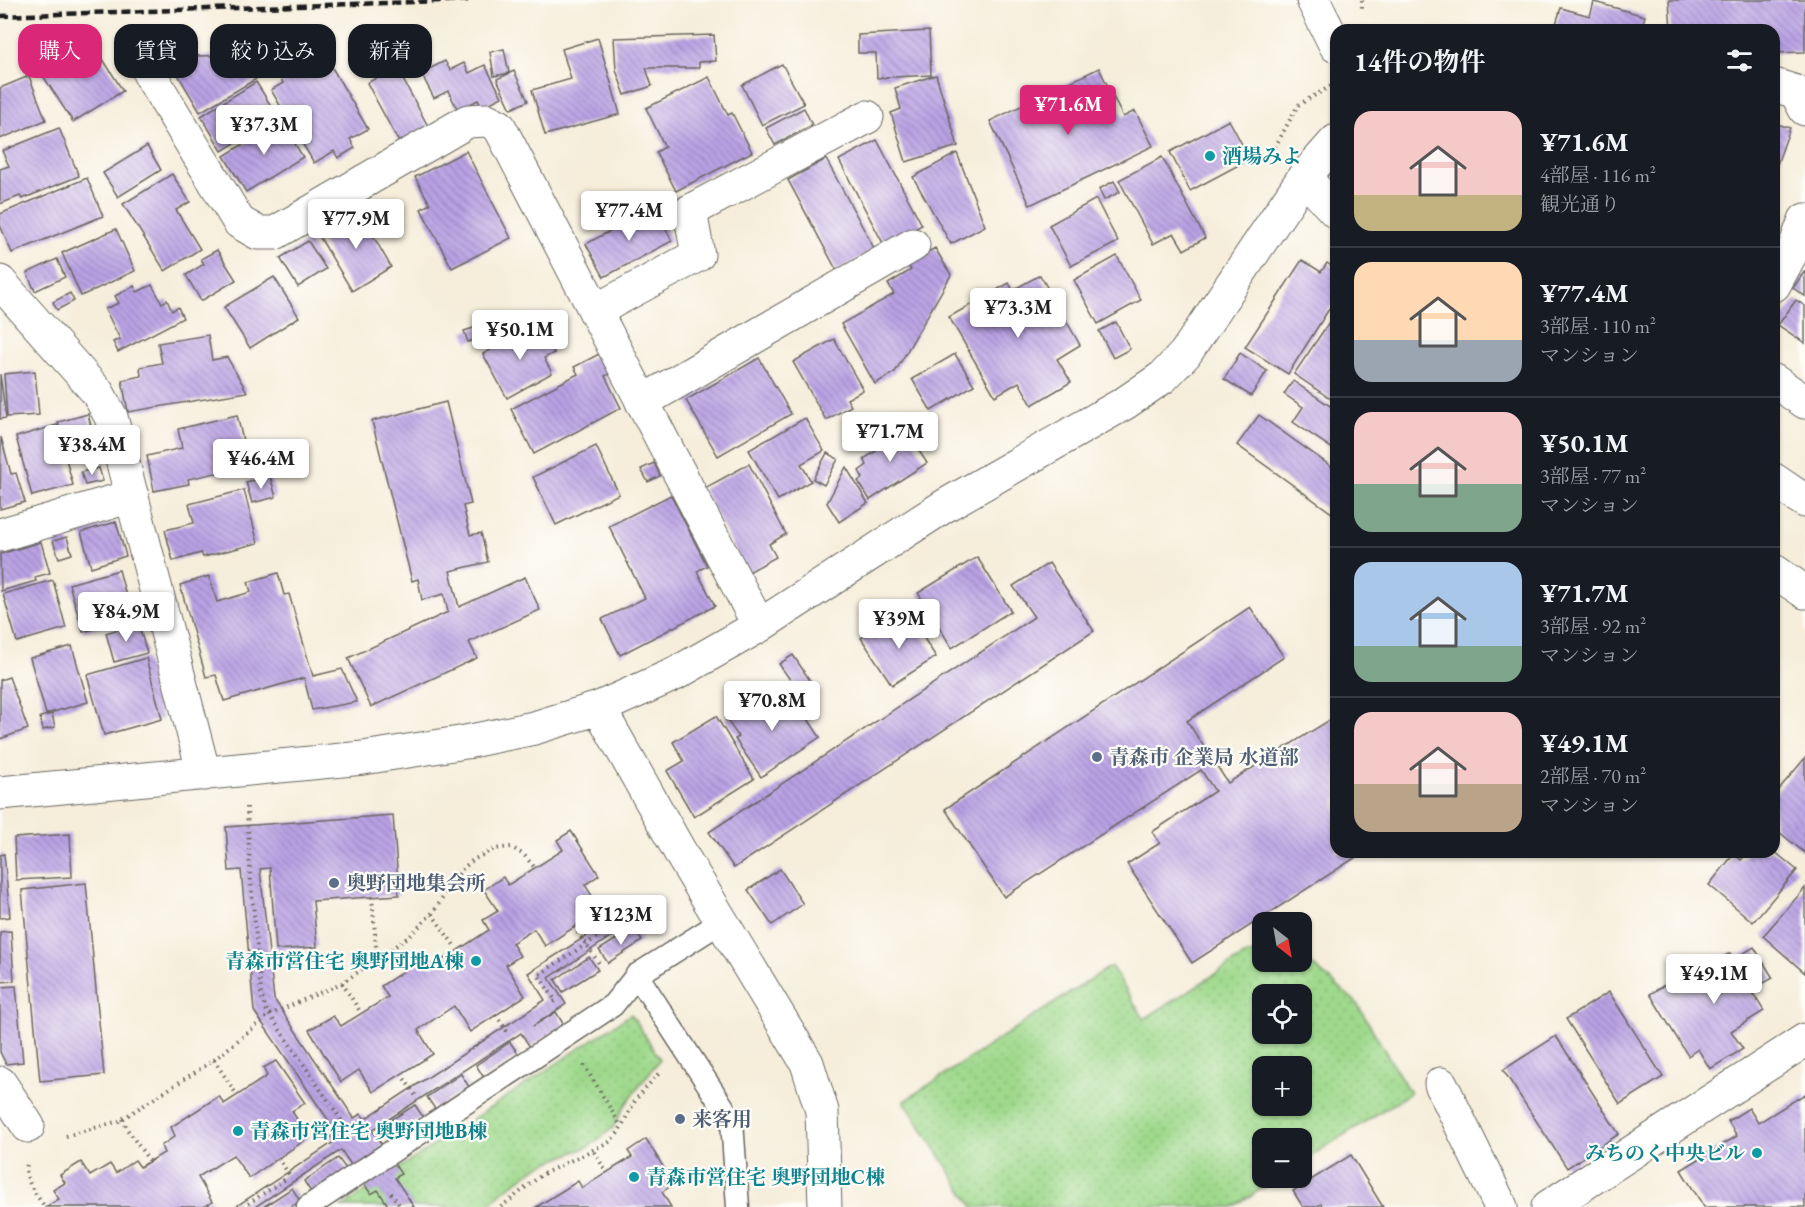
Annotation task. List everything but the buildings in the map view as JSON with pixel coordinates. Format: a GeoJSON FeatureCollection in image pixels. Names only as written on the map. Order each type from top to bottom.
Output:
{"type":"FeatureCollection","features":[{"type":"Feature","properties":{"kind":"main road"},"geometry":{"type":"LineString","coordinates":[[1313,0],[1330,34]]}},
{"type":"Feature","properties":{"kind":"main road"},"geometry":{"type":"LineString","coordinates":[[152,78],[239,222],[258,233],[275,233],[468,121],[488,120],[499,126],[759,626]]}},
{"type":"Feature","properties":{"kind":"main road"},"geometry":{"type":"LineString","coordinates":[[1780,87],[1796,92],[1805,109]]}},
{"type":"Feature","properties":{"kind":"main road"},"geometry":{"type":"LineString","coordinates":[[596,310],[698,255],[690,211],[867,117]]}},
{"type":"Feature","properties":{"kind":"main road"},"geometry":{"type":"LineString","coordinates":[[0,793],[363,758],[466,742],[534,728],[599,708],[675,674],[759,626],[946,505],[1125,403],[1163,377],[1185,354],[1304,177],[1330,148]]}},
{"type":"Feature","properties":{"kind":"main road"},"geometry":{"type":"LineString","coordinates":[[1304,177],[1330,205]]}},
{"type":"Feature","properties":{"kind":"main road"},"geometry":{"type":"LineString","coordinates":[[1780,274],[1796,244],[1805,220]]}},
{"type":"Feature","properties":{"kind":"main road"},"geometry":{"type":"LineString","coordinates":[[642,402],[913,245]]}},
{"type":"Feature","properties":{"kind":"main road"},"geometry":{"type":"LineString","coordinates":[[0,282],[98,393],[111,417],[204,774]]}},
{"type":"Feature","properties":{"kind":"main road"},"geometry":{"type":"LineString","coordinates":[[1780,385],[1805,402]]}},
{"type":"Feature","properties":{"kind":"main road"},"geometry":{"type":"LineString","coordinates":[[1780,484],[1805,501]]}},
{"type":"Feature","properties":{"kind":"main road"},"geometry":{"type":"LineString","coordinates":[[0,534],[132,496]]}},
{"type":"Feature","properties":{"kind":"main road"},"geometry":{"type":"LineString","coordinates":[[1780,575],[1805,592]]}},
{"type":"Feature","properties":{"kind":"main road"},"geometry":{"type":"LineString","coordinates":[[599,708],[721,922],[807,1063],[822,1111],[825,1207]]}},
{"type":"Feature","properties":{"kind":"main road"},"geometry":{"type":"LineString","coordinates":[[1548,1207],[1805,1040]]}},
{"type":"Feature","properties":{"kind":"main road"},"geometry":{"type":"LineString","coordinates":[[0,1083],[42,1132]]}},
{"type":"Feature","properties":{"kind":"main road"},"geometry":{"type":"LineString","coordinates":[[1441,1084],[1502,1207]]}},
{"type":"Feature","properties":{"kind":"lane"},"geometry":{"type":"LineString","coordinates":[[308,1207],[614,1005],[637,975],[721,922]]}},
{"type":"Feature","properties":{"kind":"lane"},"geometry":{"type":"LineString","coordinates":[[637,975],[732,1121],[738,1207]]}},
{"type":"Feature","properties":{"kind":"path"},"geometry":{"type":"LineString","coordinates":[[1275,147],[1298,105],[1330,86]]}},
{"type":"Feature","properties":{"kind":"path"},"geometry":{"type":"LineString","coordinates":[[247,800],[250,870],[261,993],[269,1015],[372,1164]]}},
{"type":"Feature","properties":{"kind":"path"},"geometry":{"type":"LineString","coordinates":[[42,1132],[123,1119],[214,1060],[269,1015],[342,983],[411,935],[432,914],[461,870],[473,860],[494,849],[511,847],[524,855],[535,868]]}},
{"type":"Feature","properties":{"kind":"path"},"geometry":{"type":"LineString","coordinates":[[372,897],[377,959]]}},
{"type":"Feature","properties":{"kind":"path"},"geometry":{"type":"LineString","coordinates":[[546,1007],[556,1001],[538,975],[638,911],[668,956]]}},
{"type":"Feature","properties":{"kind":"path"},"geometry":{"type":"LineString","coordinates":[[432,914],[456,948]]}},
{"type":"Feature","properties":{"kind":"path"},"geometry":{"type":"LineString","coordinates":[[574,927],[586,944]]}},
{"type":"Feature","properties":{"kind":"path"},"geometry":{"type":"LineString","coordinates":[[342,983],[361,1012]]}},
{"type":"Feature","properties":{"kind":"path"},"geometry":{"type":"LineString","coordinates":[[496,1015],[508,1032]]}},
{"type":"Feature","properties":{"kind":"path"},"geometry":{"type":"LineString","coordinates":[[499,1038],[518,1026]]}},
{"type":"Feature","properties":{"kind":"path"},"geometry":{"type":"LineString","coordinates":[[566,1037],[621,1126]]}},
{"type":"Feature","properties":{"kind":"path"},"geometry":{"type":"LineString","coordinates":[[501,1207],[520,1189],[543,1174],[594,1152],[609,1142],[650,1081],[686,1050]]}},
{"type":"Feature","properties":{"kind":"path"},"geometry":{"type":"LineString","coordinates":[[214,1060],[237,1095]]}},
{"type":"Feature","properties":{"kind":"path"},"geometry":{"type":"LineString","coordinates":[[401,1074],[415,1094]]}},
{"type":"Feature","properties":{"kind":"path"},"geometry":{"type":"LineString","coordinates":[[406,1100],[424,1088]]}},
{"type":"Feature","properties":{"kind":"path"},"geometry":{"type":"LineString","coordinates":[[123,1119],[127,1129],[150,1162]]}},
{"type":"Feature","properties":{"kind":"path"},"geometry":{"type":"LineString","coordinates":[[343,1141],[361,1129]]}},
{"type":"Feature","properties":{"kind":"path"},"geometry":{"type":"LineString","coordinates":[[594,1152],[607,1173]]}},
{"type":"Feature","properties":{"kind":"path"},"geometry":{"type":"LineString","coordinates":[[278,1158],[290,1176]]}},
{"type":"Feature","properties":{"kind":"path"},"geometry":{"type":"LineString","coordinates":[[28,1161],[25,1170],[45,1207]]}},
{"type":"Feature","properties":{"kind":"path"},"geometry":{"type":"LineString","coordinates":[[243,1207],[299,1170]]}},
{"type":"Feature","properties":{"kind":"green space"},"geometry":{"type":"Polygon","coordinates":[[[1247,954],[1252,954],[1252,972],[1312,972],[1312,965],[1356,1002],[1410,1093],[1312,1156],[1312,1128],[1252,1128],[1252,1188],[1263,1188],[1233,1207],[973,1207],[904,1101],[1111,966],[1144,1019],[1247,954]]]}},
{"type":"Feature","properties":{"kind":"green space"},"geometry":{"type":"Polygon","coordinates":[[[631,1014],[660,1059],[626,1104],[613,1128],[590,1146],[539,1166],[502,1192],[488,1207],[341,1207],[631,1014]]]}},
{"type":"Feature","properties":{"kind":"railway"},"geometry":{"type":"LineString","coordinates":[[0,16],[472,0]]}},
{"type":"Feature","properties":{"kind":"place","name":"酒場みよ"},"geometry":{"type":"Point","coordinates":[1210,156]}},
{"type":"Feature","properties":{"kind":"place","name":"青森市 企業局 水道部"},"geometry":{"type":"Point","coordinates":[1097,757]}},
{"type":"Feature","properties":{"kind":"place","name":"奥野団地集会所"},"geometry":{"type":"Point","coordinates":[334,883]}},
{"type":"Feature","properties":{"kind":"place","name":"青森市営住宅 奥野団地A棟"},"geometry":{"type":"Point","coordinates":[476,961]}},
{"type":"Feature","properties":{"kind":"place","name":"来客用"},"geometry":{"type":"Point","coordinates":[680,1119]}},
{"type":"Feature","properties":{"kind":"place","name":"青森市営住宅 奥野団地B棟"},"geometry":{"type":"Point","coordinates":[238,1131]}},
{"type":"Feature","properties":{"kind":"place","name":"みちのく中央ビル"},"geometry":{"type":"Point","coordinates":[1757,1153]}},
{"type":"Feature","properties":{"kind":"place","name":"青森市営住宅 奥野団地C棟"},"geometry":{"type":"Point","coordinates":[634,1177]}}]}
